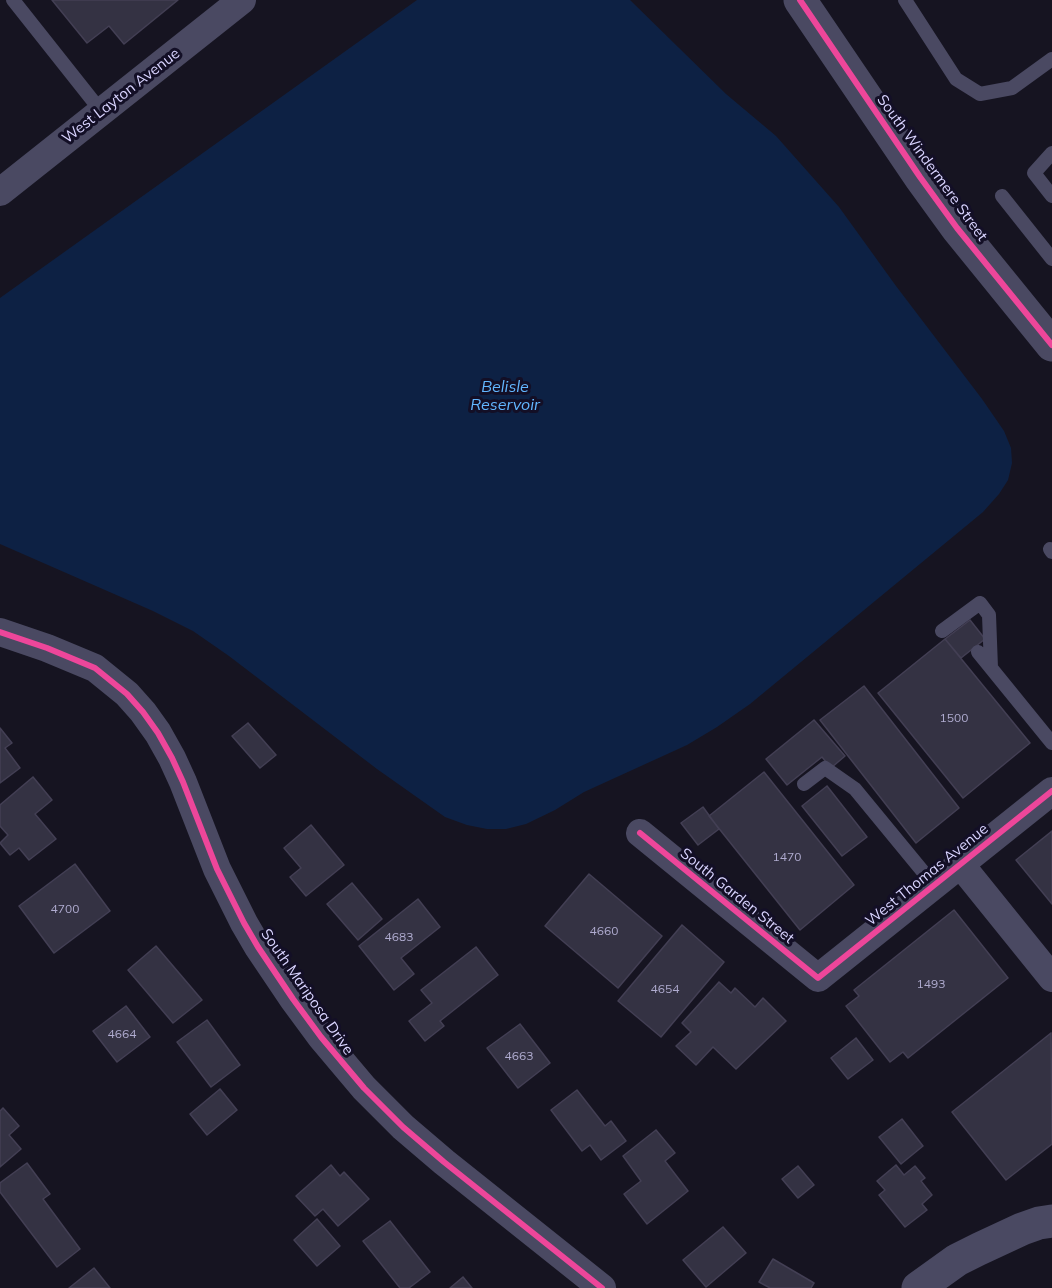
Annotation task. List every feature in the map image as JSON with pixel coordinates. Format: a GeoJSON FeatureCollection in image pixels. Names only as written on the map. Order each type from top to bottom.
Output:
{"type":"FeatureCollection","features":[{"type":"Feature","properties":{"kind":"street","name":"West Layton Avenue"},"geometry":{"type":"LineString","coordinates":[[0,192],[242,0]]}},
{"type":"Feature","properties":{"kind":"street","name":"South Windermere Street"},"geometry":{"type":"LineString","coordinates":[[800,0],[957,228],[1052,345]]}},
{"type":"Feature","properties":{"kind":"street","name":"South Mariposa Drive"},"geometry":{"type":"LineString","coordinates":[[0,632],[95,668],[135,703],[158,732],[172,758],[217,869],[244,923],[287,991],[328,1046],[370,1095],[414,1137],[602,1288]]}},
{"type":"Feature","properties":{"kind":"street","name":"West Thomas Avenue"},"geometry":{"type":"LineString","coordinates":[[818,978],[1052,791]]}},
{"type":"Feature","properties":{"kind":"street","name":"South Garden Street"},"geometry":{"type":"LineString","coordinates":[[640,833],[818,978]]}},
{"type":"Feature","properties":{"kind":"street"},"geometry":{"type":"LineString","coordinates":[[960,864],[1052,978]]}},
{"type":"Feature","properties":{"kind":"street"},"geometry":{"type":"LineString","coordinates":[[918,1288],[957,1260],[979,1249],[1022,1229],[1052,1221]]}},
{"type":"Feature","properties":{"kind":"street"},"geometry":{"type":"LineString","coordinates":[[1000,1240],[1052,1241]]}},
{"type":"Feature","properties":{"kind":"lane"},"geometry":{"type":"LineString","coordinates":[[12,0],[101,111]]}},
{"type":"Feature","properties":{"kind":"lane"},"geometry":{"type":"LineString","coordinates":[[905,0],[956,79],[980,94],[1012,88],[1052,59]]}},
{"type":"Feature","properties":{"kind":"lane"},"geometry":{"type":"LineString","coordinates":[[1052,153],[1034,173],[1052,196]]}},
{"type":"Feature","properties":{"kind":"lane"},"geometry":{"type":"LineString","coordinates":[[1002,196],[1052,259]]}},
{"type":"Feature","properties":{"kind":"lane"},"geometry":{"type":"LineString","coordinates":[[942,631],[980,603],[989,615],[991,668]]}},
{"type":"Feature","properties":{"kind":"lane"},"geometry":{"type":"LineString","coordinates":[[978,652],[1052,743]]}},
{"type":"Feature","properties":{"kind":"lane"},"geometry":{"type":"LineString","coordinates":[[804,784],[825,768],[855,789],[934,885]]}},
{"type":"Feature","properties":{"kind":"water","name":"Belisle Reservoir"},"geometry":{"type":"Polygon","coordinates":[[[417,0],[630,0],[726,94],[776,136],[839,207],[982,399],[1004,431],[1011,448],[1012,463],[1008,480],[983,512],[750,704],[687,745],[584,792],[526,824],[506,829],[487,829],[445,817],[193,631],[0,544],[0,298],[417,0]]]}},
{"type":"Feature","properties":{"kind":"building"},"geometry":{"type":"Polygon","coordinates":[[[52,0],[178,0],[124,44],[109,26],[87,43],[52,0]]]}},
{"type":"Feature","properties":{"kind":"building"},"geometry":{"type":"Polygon","coordinates":[[[970,620],[985,639],[961,658],[945,639],[970,620]]]}},
{"type":"Feature","properties":{"kind":"building"},"geometry":{"type":"Polygon","coordinates":[[[945,639],[1030,743],[963,798],[878,693],[945,639]]]}},
{"type":"Feature","properties":{"kind":"building"},"geometry":{"type":"Polygon","coordinates":[[[864,686],[959,808],[916,843],[820,720],[864,686]]]}},
{"type":"Feature","properties":{"kind":"building"},"geometry":{"type":"Polygon","coordinates":[[[814,720],[845,756],[831,768],[822,757],[787,785],[766,759],[814,720]]]}},
{"type":"Feature","properties":{"kind":"building"},"geometry":{"type":"Polygon","coordinates":[[[248,723],[276,755],[260,768],[232,736],[248,723]]]}},
{"type":"Feature","properties":{"kind":"building"},"geometry":{"type":"Polygon","coordinates":[[[0,728],[12,743],[5,748],[20,768],[0,783],[0,728]]]}},
{"type":"Feature","properties":{"kind":"building"},"geometry":{"type":"Polygon","coordinates":[[[764,772],[854,885],[800,930],[709,816],[764,772]]]}},
{"type":"Feature","properties":{"kind":"building"},"geometry":{"type":"Polygon","coordinates":[[[33,777],[52,800],[35,814],[56,839],[29,860],[19,848],[10,855],[0,843],[8,835],[0,826],[0,805],[33,777]]]}},
{"type":"Feature","properties":{"kind":"building"},"geometry":{"type":"Polygon","coordinates":[[[827,786],[867,837],[842,856],[802,806],[827,786]]]}},
{"type":"Feature","properties":{"kind":"building"},"geometry":{"type":"Polygon","coordinates":[[[703,807],[719,829],[698,845],[681,823],[703,807]]]}},
{"type":"Feature","properties":{"kind":"building"},"geometry":{"type":"Polygon","coordinates":[[[311,825],[344,865],[306,896],[290,877],[301,868],[284,848],[311,825]]]}},
{"type":"Feature","properties":{"kind":"building"},"geometry":{"type":"Polygon","coordinates":[[[1052,831],[1052,904],[1016,860],[1052,831]]]}},
{"type":"Feature","properties":{"kind":"building"},"geometry":{"type":"Polygon","coordinates":[[[75,864],[110,911],[54,953],[19,906],[75,864]]]}},
{"type":"Feature","properties":{"kind":"building"},"geometry":{"type":"Polygon","coordinates":[[[589,874],[662,936],[618,988],[545,926],[589,874]]]}},
{"type":"Feature","properties":{"kind":"building"},"geometry":{"type":"Polygon","coordinates":[[[352,883],[382,919],[358,940],[327,904],[352,883]]]}},
{"type":"Feature","properties":{"kind":"building"},"geometry":{"type":"Polygon","coordinates":[[[418,899],[440,927],[401,958],[414,974],[394,990],[359,946],[418,899]]]}},
{"type":"Feature","properties":{"kind":"building"},"geometry":{"type":"Polygon","coordinates":[[[954,910],[1008,978],[908,1058],[903,1052],[890,1062],[846,1006],[859,996],[854,990],[954,910]]]}},
{"type":"Feature","properties":{"kind":"building"},"geometry":{"type":"Polygon","coordinates":[[[682,925],[724,962],[661,1037],[618,1001],[682,925]]]}},
{"type":"Feature","properties":{"kind":"building"},"geometry":{"type":"Polygon","coordinates":[[[156,946],[202,1000],[173,1023],[128,970],[156,946]]]}},
{"type":"Feature","properties":{"kind":"building"},"geometry":{"type":"Polygon","coordinates":[[[476,947],[498,975],[440,1021],[444,1026],[425,1041],[409,1021],[432,1003],[421,990],[476,947]]]}},
{"type":"Feature","properties":{"kind":"building"},"geometry":{"type":"Polygon","coordinates":[[[719,982],[731,993],[735,988],[755,1007],[763,998],[786,1021],[736,1069],[713,1047],[696,1065],[676,1046],[691,1032],[682,1023],[719,982]]]}},
{"type":"Feature","properties":{"kind":"building"},"geometry":{"type":"Polygon","coordinates":[[[126,1006],[150,1037],[117,1062],[93,1031],[126,1006]]]}},
{"type":"Feature","properties":{"kind":"building"},"geometry":{"type":"Polygon","coordinates":[[[207,1020],[240,1065],[211,1087],[177,1042],[207,1020]]]}},
{"type":"Feature","properties":{"kind":"building"},"geometry":{"type":"Polygon","coordinates":[[[520,1024],[550,1063],[518,1088],[487,1048],[520,1024]]]}},
{"type":"Feature","properties":{"kind":"building"},"geometry":{"type":"Polygon","coordinates":[[[1051,1033],[1052,1144],[1006,1180],[952,1112],[1051,1033]]]}},
{"type":"Feature","properties":{"kind":"building"},"geometry":{"type":"Polygon","coordinates":[[[856,1038],[873,1060],[848,1079],[831,1058],[856,1038]]]}},
{"type":"Feature","properties":{"kind":"building"},"geometry":{"type":"Polygon","coordinates":[[[220,1089],[237,1110],[207,1135],[190,1114],[220,1089]]]}},
{"type":"Feature","properties":{"kind":"building"},"geometry":{"type":"Polygon","coordinates":[[[577,1090],[605,1126],[611,1121],[626,1141],[601,1160],[590,1145],[582,1151],[551,1110],[577,1090]]]}},
{"type":"Feature","properties":{"kind":"building"},"geometry":{"type":"Polygon","coordinates":[[[3,1108],[19,1126],[9,1135],[21,1149],[0,1167],[0,1111],[3,1108]]]}},
{"type":"Feature","properties":{"kind":"building"},"geometry":{"type":"Polygon","coordinates":[[[902,1119],[923,1146],[901,1164],[879,1137],[902,1119]]]}},
{"type":"Feature","properties":{"kind":"building"},"geometry":{"type":"Polygon","coordinates":[[[656,1130],[675,1153],[665,1161],[688,1191],[647,1224],[624,1194],[641,1181],[623,1156],[656,1130]]]}},
{"type":"Feature","properties":{"kind":"building"},"geometry":{"type":"Polygon","coordinates":[[[27,1163],[50,1194],[43,1199],[80,1249],[57,1267],[0,1192],[0,1183],[27,1163]]]}},
{"type":"Feature","properties":{"kind":"building"},"geometry":{"type":"Polygon","coordinates":[[[331,1165],[340,1176],[344,1172],[369,1199],[338,1226],[323,1209],[315,1216],[296,1196],[331,1165]]]}},
{"type":"Feature","properties":{"kind":"building"},"geometry":{"type":"Polygon","coordinates":[[[896,1165],[904,1175],[915,1166],[925,1178],[921,1181],[932,1195],[922,1204],[927,1210],[905,1227],[879,1195],[885,1190],[877,1181],[896,1165]]]}},
{"type":"Feature","properties":{"kind":"building"},"geometry":{"type":"Polygon","coordinates":[[[798,1166],[814,1185],[798,1198],[782,1179],[798,1166]]]}},
{"type":"Feature","properties":{"kind":"building"},"geometry":{"type":"Polygon","coordinates":[[[317,1219],[340,1246],[317,1266],[294,1240],[317,1219]]]}},
{"type":"Feature","properties":{"kind":"building"},"geometry":{"type":"Polygon","coordinates":[[[390,1221],[430,1272],[409,1288],[400,1288],[363,1241],[390,1221]]]}},
{"type":"Feature","properties":{"kind":"building"},"geometry":{"type":"Polygon","coordinates":[[[723,1227],[746,1253],[706,1287],[683,1260],[723,1227]]]}},
{"type":"Feature","properties":{"kind":"building"},"geometry":{"type":"Polygon","coordinates":[[[773,1259],[814,1283],[811,1288],[770,1288],[759,1282],[773,1259]]]}},
{"type":"Feature","properties":{"kind":"building"},"geometry":{"type":"Polygon","coordinates":[[[94,1268],[110,1288],[69,1288],[94,1268]]]}},
{"type":"Feature","properties":{"kind":"building"},"geometry":{"type":"Polygon","coordinates":[[[463,1277],[472,1288],[450,1288],[463,1277]]]}},
{"type":"Feature","properties":{"kind":"cycle path"},"geometry":{"type":"LineString","coordinates":[[800,0],[957,228],[1052,345]]}},
{"type":"Feature","properties":{"kind":"cycle path"},"geometry":{"type":"LineString","coordinates":[[0,632],[95,668],[127,694],[158,733],[172,758],[217,869],[244,923],[293,999],[321,1037],[364,1088],[403,1127],[602,1288]]}},
{"type":"Feature","properties":{"kind":"cycle path"},"geometry":{"type":"LineString","coordinates":[[640,833],[818,978],[1052,791]]}}]}
